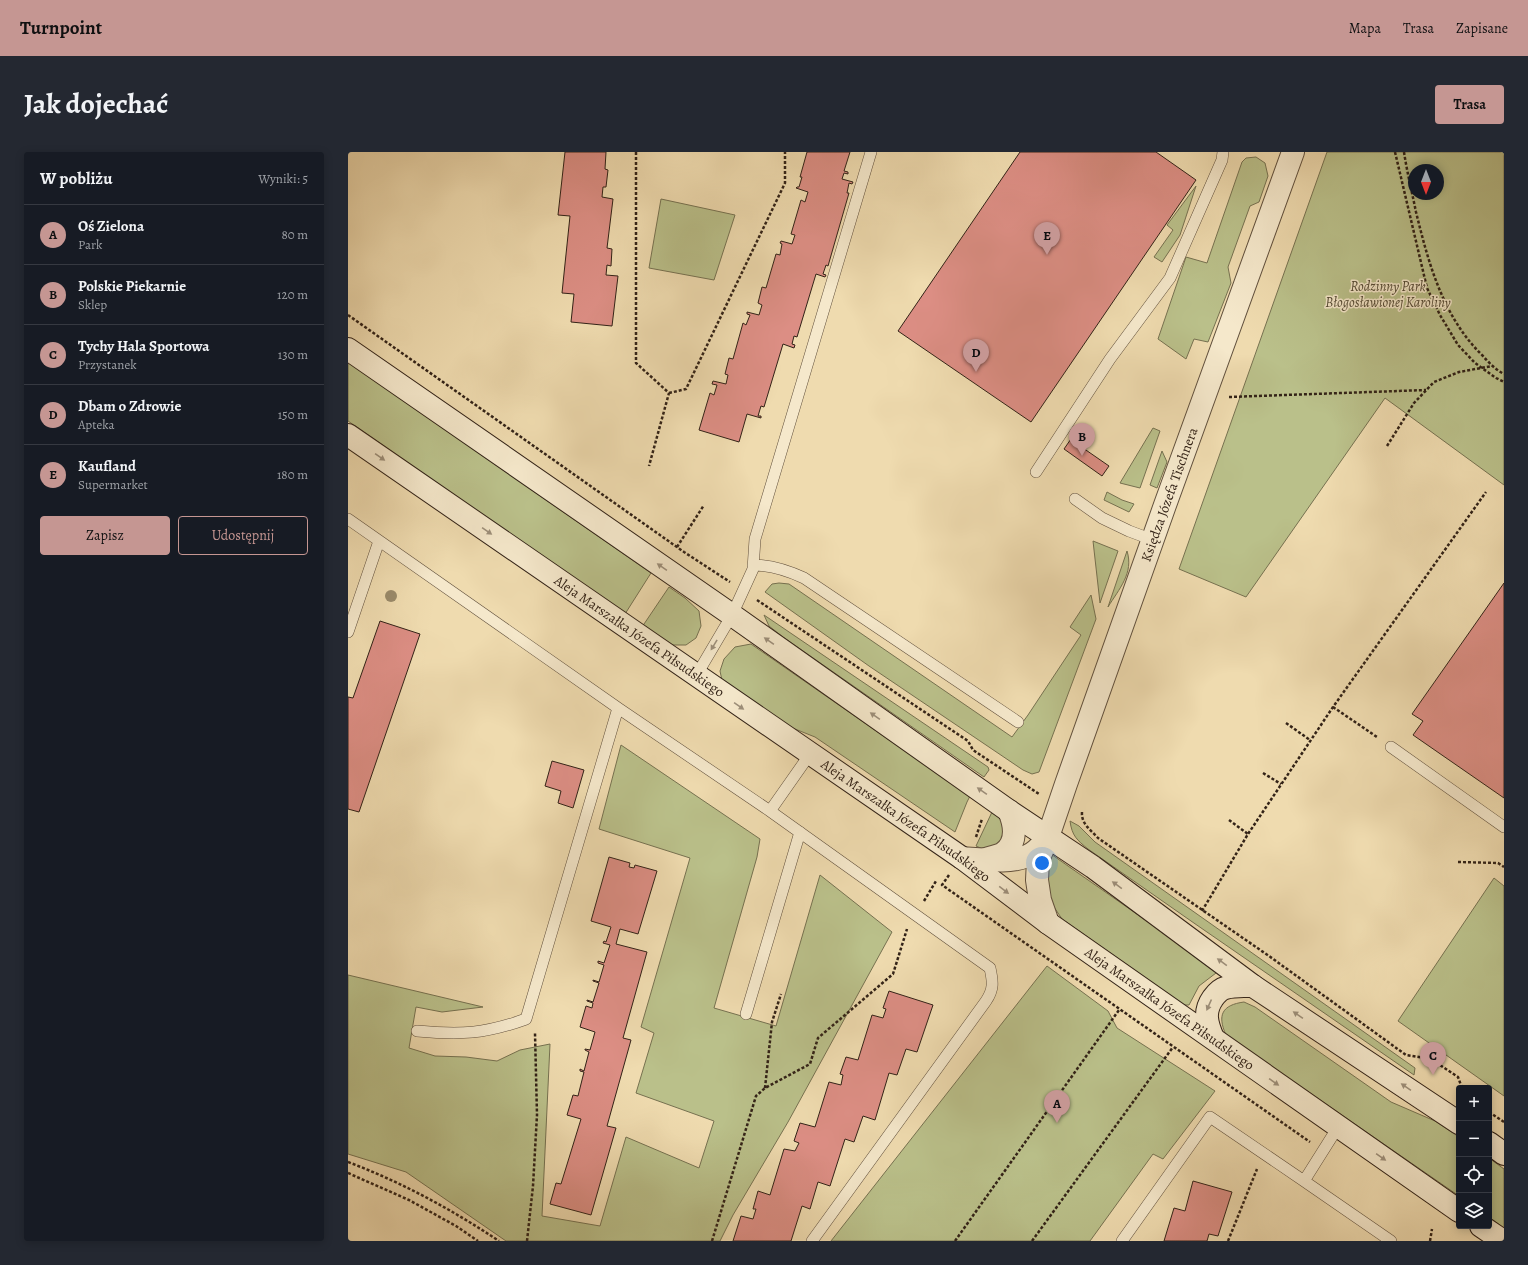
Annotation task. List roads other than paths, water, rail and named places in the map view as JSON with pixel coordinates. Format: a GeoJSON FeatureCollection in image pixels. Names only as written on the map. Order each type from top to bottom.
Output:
{"type":"FeatureCollection","features":[{"type":"Feature","properties":{"kind":"main road","name":"Księdza Józefa Tischnera"},"geometry":{"type":"LineString","coordinates":[[1048,923],[1040,900],[1036,880],[1038,860],[1048,837],[1293,152]]}},
{"type":"Feature","properties":{"kind":"main road"},"geometry":{"type":"LineString","coordinates":[[348,349],[1093,867],[1253,986],[1456,1121]]}},
{"type":"Feature","properties":{"kind":"main road","name":"Aleja Marszałka Józefa Piłsudskiego"},"geometry":{"type":"LineString","coordinates":[[348,435],[962,858],[1048,923],[1456,1209]]}},
{"type":"Feature","properties":{"kind":"main road"},"geometry":{"type":"LineString","coordinates":[[985,859],[1002,854],[1009,848],[1015,832],[1014,822],[1002,805]]}},
{"type":"Feature","properties":{"kind":"main road"},"geometry":{"type":"LineString","coordinates":[[962,858],[1015,859],[1027,856],[1037,850],[1048,837]]}},
{"type":"Feature","properties":{"kind":"main road"},"geometry":{"type":"LineString","coordinates":[[1213,1038],[1206,1014],[1208,1004],[1215,995],[1225,988],[1253,986]]}},
{"type":"Feature","properties":{"kind":"main road"},"geometry":{"type":"LineString","coordinates":[[1492,1145],[1504,1154]]}},
{"type":"Feature","properties":{"kind":"main road"},"geometry":{"type":"LineString","coordinates":[[1485,1229],[1503,1241]]}},
{"type":"Feature","properties":{"kind":"lane"},"geometry":{"type":"LineString","coordinates":[[696,676],[732,615],[753,569],[755,539],[871,152]]}},
{"type":"Feature","properties":{"kind":"lane"},"geometry":{"type":"LineString","coordinates":[[1036,472],[1110,359],[1170,278],[1222,160],[1223,152]]}},
{"type":"Feature","properties":{"kind":"lane"},"geometry":{"type":"LineString","coordinates":[[1075,499],[1102,518],[1129,531],[1153,540]]}},
{"type":"Feature","properties":{"kind":"lane"},"geometry":{"type":"LineString","coordinates":[[348,519],[618,708],[770,811],[990,968],[993,980],[991,992],[986,1001],[812,1241]]}},
{"type":"Feature","properties":{"kind":"lane"},"geometry":{"type":"LineString","coordinates":[[348,632],[379,541]]}},
{"type":"Feature","properties":{"kind":"lane"},"geometry":{"type":"LineString","coordinates":[[753,565],[765,565],[780,568],[804,578],[1018,722]]}},
{"type":"Feature","properties":{"kind":"lane"},"geometry":{"type":"LineString","coordinates":[[417,1031],[443,1034],[476,1033],[502,1028],[526,1019],[618,708]]}},
{"type":"Feature","properties":{"kind":"lane"},"geometry":{"type":"LineString","coordinates":[[1391,747],[1504,826]]}},
{"type":"Feature","properties":{"kind":"lane"},"geometry":{"type":"LineString","coordinates":[[770,811],[810,754]]}},
{"type":"Feature","properties":{"kind":"lane"},"geometry":{"type":"LineString","coordinates":[[746,1014],[800,832]]}},
{"type":"Feature","properties":{"kind":"lane"},"geometry":{"type":"LineString","coordinates":[[1122,1241],[1210,1117],[1391,1241]]}},
{"type":"Feature","properties":{"kind":"lane"},"geometry":{"type":"LineString","coordinates":[[1304,1181],[1338,1127]]}},
{"type":"Feature","properties":{"kind":"place","name":"Kaufland"},"geometry":{"type":"Point","coordinates":[1047,255]}},
{"type":"Feature","properties":{"kind":"place","name":"Dbam o Zdrowie"},"geometry":{"type":"Point","coordinates":[976,372]}},
{"type":"Feature","properties":{"kind":"place","name":"Polskie Piekarnie"},"geometry":{"type":"Point","coordinates":[1082,456]}},
{"type":"Feature","properties":{"kind":"place","name":"Tychy Hala Sportowa"},"geometry":{"type":"Point","coordinates":[1433,1075]}},
{"type":"Feature","properties":{"kind":"place","name":"Oś Zielona"},"geometry":{"type":"Point","coordinates":[1057,1123]}},
{"type":"Feature","properties":{"kind":"park label","name":"Rodzinny Park Błogosławionej Karoliny"},"geometry":{"type":"Point","coordinates":[1388,294]}}]}
